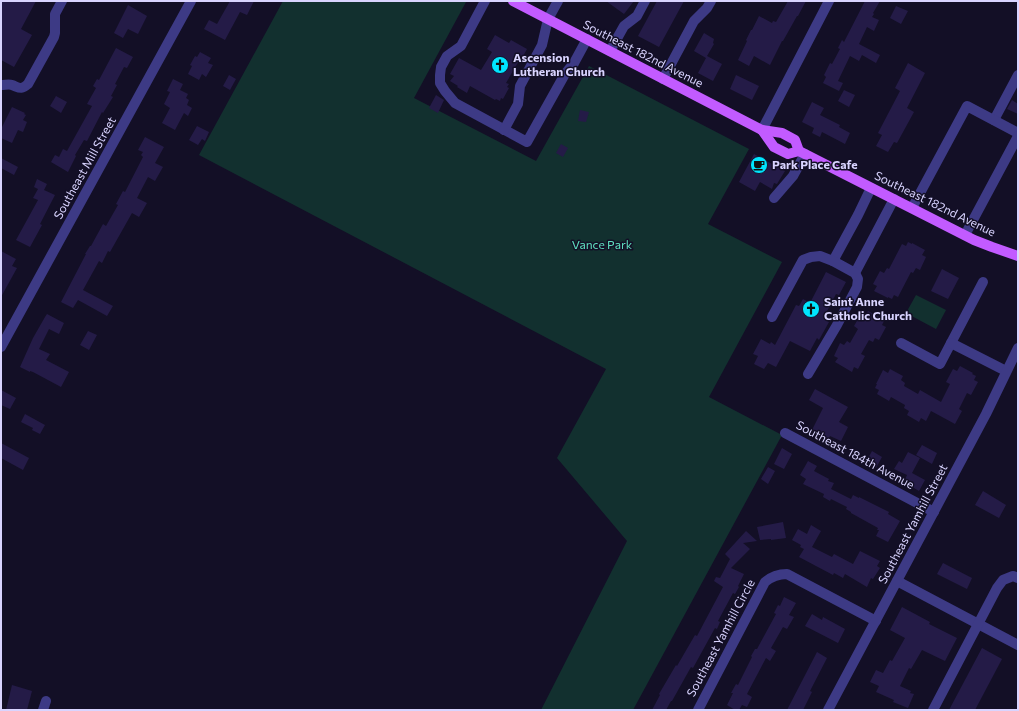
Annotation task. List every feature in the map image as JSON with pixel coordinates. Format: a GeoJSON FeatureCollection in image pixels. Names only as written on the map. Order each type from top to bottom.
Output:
{"type":"FeatureCollection","features":[{"type":"Feature","properties":{"kind":"main road","name":"Southeast 182nd Avenue"},"geometry":{"type":"LineString","coordinates":[[513,1],[762,130],[782,133],[795,140],[802,152],[871,188],[965,235],[992,247],[1018,256]]}},
{"type":"Feature","properties":{"kind":"main road","name":"Southeast 182nd Avenue"},"geometry":{"type":"LineString","coordinates":[[762,130],[774,147],[788,154],[802,152]]}},
{"type":"Feature","properties":{"kind":"street"},"geometry":{"type":"LineString","coordinates":[[1,85],[9,84],[18,88],[28,84],[54,37],[55,14],[62,1]]}},
{"type":"Feature","properties":{"kind":"street","name":"Southeast Mill Street"},"geometry":{"type":"LineString","coordinates":[[1,346],[191,1]]}},
{"type":"Feature","properties":{"kind":"street"},"geometry":{"type":"LineString","coordinates":[[485,1],[461,46],[447,56],[441,67],[440,83],[455,103],[527,142],[564,74],[574,63],[587,39]]}},
{"type":"Feature","properties":{"kind":"street"},"geometry":{"type":"LineString","coordinates":[[504,130],[518,104],[520,86],[542,45],[548,19],[558,1]]}},
{"type":"Feature","properties":{"kind":"street"},"geometry":{"type":"LineString","coordinates":[[610,51],[624,26],[637,16],[645,1]]}},
{"type":"Feature","properties":{"kind":"street"},"geometry":{"type":"LineString","coordinates":[[663,79],[694,21],[707,8],[711,1]]}},
{"type":"Feature","properties":{"kind":"street"},"geometry":{"type":"LineString","coordinates":[[762,130],[829,1]]}},
{"type":"Feature","properties":{"kind":"street"},"geometry":{"type":"LineString","coordinates":[[994,120],[1018,75]]}},
{"type":"Feature","properties":{"kind":"street"},"geometry":{"type":"LineString","coordinates":[[912,208],[967,106],[1018,134],[965,235]]}},
{"type":"Feature","properties":{"kind":"street"},"geometry":{"type":"LineString","coordinates":[[774,198],[793,176],[802,152]]}},
{"type":"Feature","properties":{"kind":"street"},"geometry":{"type":"LineString","coordinates":[[833,261],[871,188]]}},
{"type":"Feature","properties":{"kind":"street"},"geometry":{"type":"LineString","coordinates":[[855,273],[894,199]]}},
{"type":"Feature","properties":{"kind":"street"},"geometry":{"type":"LineString","coordinates":[[772,317],[803,260],[820,256],[855,273],[858,279],[857,287],[837,325],[808,374]]}},
{"type":"Feature","properties":{"kind":"street"},"geometry":{"type":"LineString","coordinates":[[901,343],[940,364],[982,282]]}},
{"type":"Feature","properties":{"kind":"street"},"geometry":{"type":"LineString","coordinates":[[951,342],[1006,371]]}},
{"type":"Feature","properties":{"kind":"street","name":"Southeast Yamhill Street"},"geometry":{"type":"LineString","coordinates":[[828,710],[986,414],[1018,348]]}},
{"type":"Feature","properties":{"kind":"street","name":"Southeast 184th Avenue"},"geometry":{"type":"LineString","coordinates":[[785,433],[934,512]]}},
{"type":"Feature","properties":{"kind":"street","name":"Southeast Yamhill Circle"},"geometry":{"type":"LineString","coordinates":[[698,710],[765,582],[771,577],[779,574],[788,574],[876,621]]}},
{"type":"Feature","properties":{"kind":"street"},"geometry":{"type":"LineString","coordinates":[[933,710],[997,588],[1003,580],[1013,576],[1018,578]]}},
{"type":"Feature","properties":{"kind":"street"},"geometry":{"type":"LineString","coordinates":[[897,581],[1018,645]]}},
{"type":"Feature","properties":{"kind":"green space","name":"Vance Park"},"geometry":{"type":"Polygon","coordinates":[[[283,1],[466,2],[414,98],[536,161],[589,66],[749,149],[708,224],[782,262],[709,397],[782,435],[633,710],[541,710],[627,541],[557,458],[606,369],[199,155],[283,1]]]}},
{"type":"Feature","properties":{"kind":"green space"},"geometry":{"type":"Polygon","coordinates":[[[916,295],[946,310],[936,329],[906,313],[916,295]]]}},
{"type":"Feature","properties":{"kind":"building"},"geometry":{"type":"Polygon","coordinates":[[[1,1],[36,1],[21,29],[32,35],[14,67],[1,60],[1,1]]]}},
{"type":"Feature","properties":{"kind":"building"},"geometry":{"type":"Polygon","coordinates":[[[230,1],[254,1],[247,15],[240,12],[225,40],[204,29],[209,20],[217,24],[230,1]]]}},
{"type":"Feature","properties":{"kind":"building"},"geometry":{"type":"Polygon","coordinates":[[[606,1],[634,1],[624,14],[606,1]]]}},
{"type":"Feature","properties":{"kind":"building"},"geometry":{"type":"Polygon","coordinates":[[[657,1],[684,1],[659,47],[638,36],[657,1]]]}},
{"type":"Feature","properties":{"kind":"building"},"geometry":{"type":"Polygon","coordinates":[[[788,1],[806,1],[782,41],[770,65],[754,56],[749,66],[738,60],[747,41],[746,40],[759,16],[772,23],[773,21],[776,22],[788,1]]]}},
{"type":"Feature","properties":{"kind":"building"},"geometry":{"type":"Polygon","coordinates":[[[865,1],[880,1],[872,17],[879,20],[874,31],[867,27],[859,44],[880,55],[876,63],[862,55],[859,61],[850,56],[838,81],[843,83],[839,91],[823,83],[826,77],[824,75],[830,63],[832,64],[840,49],[838,48],[842,40],[844,42],[865,1]]]}},
{"type":"Feature","properties":{"kind":"building"},"geometry":{"type":"Polygon","coordinates":[[[128,5],[147,16],[138,34],[128,29],[123,38],[114,33],[128,5]]]}},
{"type":"Feature","properties":{"kind":"building"},"geometry":{"type":"Polygon","coordinates":[[[896,6],[908,11],[901,24],[890,18],[896,6]]]}},
{"type":"Feature","properties":{"kind":"building"},"geometry":{"type":"Polygon","coordinates":[[[704,33],[714,39],[714,44],[707,56],[722,64],[713,81],[698,73],[706,58],[694,51],[704,33]]]}},
{"type":"Feature","properties":{"kind":"building","name":"Ascension Lutheran Church"},"geometry":{"type":"Polygon","coordinates":[[[495,35],[509,43],[511,40],[527,49],[506,83],[509,84],[507,87],[509,88],[503,99],[501,98],[500,101],[495,100],[470,86],[467,93],[450,81],[454,76],[450,74],[459,58],[481,70],[492,52],[487,49],[495,35]]]}},
{"type":"Feature","properties":{"kind":"building"},"geometry":{"type":"Polygon","coordinates":[[[116,48],[133,57],[127,68],[124,67],[115,84],[117,85],[111,96],[113,97],[103,113],[102,112],[87,141],[84,140],[75,155],[76,156],[68,172],[51,162],[55,155],[59,157],[63,149],[67,151],[92,106],[87,104],[96,88],[93,86],[97,79],[99,80],[116,48]]]}},
{"type":"Feature","properties":{"kind":"building"},"geometry":{"type":"Polygon","coordinates":[[[200,52],[211,58],[208,63],[213,65],[206,77],[202,74],[199,80],[188,74],[192,66],[190,65],[195,56],[197,57],[200,52]]]}},
{"type":"Feature","properties":{"kind":"building"},"geometry":{"type":"Polygon","coordinates":[[[908,63],[925,73],[907,108],[914,112],[897,143],[894,142],[888,152],[876,146],[882,135],[878,133],[900,91],[895,88],[908,63]]]}},
{"type":"Feature","properties":{"kind":"building"},"geometry":{"type":"Polygon","coordinates":[[[229,75],[236,79],[230,90],[223,86],[229,75]]]}},
{"type":"Feature","properties":{"kind":"building"},"geometry":{"type":"Polygon","coordinates":[[[736,75],[759,86],[752,100],[730,89],[736,75]]]}},
{"type":"Feature","properties":{"kind":"building"},"geometry":{"type":"Polygon","coordinates":[[[173,79],[183,84],[180,90],[188,94],[186,98],[189,100],[187,105],[192,108],[188,116],[184,113],[175,130],[162,123],[170,108],[164,104],[170,92],[167,91],[173,79]]]}},
{"type":"Feature","properties":{"kind":"building"},"geometry":{"type":"Polygon","coordinates":[[[844,90],[855,95],[849,107],[838,101],[844,90]]]}},
{"type":"Feature","properties":{"kind":"building"},"geometry":{"type":"Polygon","coordinates":[[[436,95],[444,100],[438,113],[429,108],[436,95]]]}},
{"type":"Feature","properties":{"kind":"building"},"geometry":{"type":"Polygon","coordinates":[[[56,96],[67,102],[61,113],[50,106],[56,96]]]}},
{"type":"Feature","properties":{"kind":"building"},"geometry":{"type":"Polygon","coordinates":[[[1012,100],[1018,104],[1018,114],[1007,109],[1012,100]]]}},
{"type":"Feature","properties":{"kind":"building"},"geometry":{"type":"Polygon","coordinates":[[[812,102],[824,108],[820,115],[840,125],[839,127],[850,133],[845,144],[822,132],[820,137],[812,133],[814,128],[802,122],[812,102]]]}},
{"type":"Feature","properties":{"kind":"building"},"geometry":{"type":"Polygon","coordinates":[[[12,107],[25,113],[24,114],[26,115],[23,120],[27,122],[23,132],[18,130],[12,143],[1,138],[1,129],[12,107]]]}},
{"type":"Feature","properties":{"kind":"building"},"geometry":{"type":"Polygon","coordinates":[[[580,110],[589,112],[586,122],[578,121],[580,110]]]}},
{"type":"Feature","properties":{"kind":"building"},"geometry":{"type":"Polygon","coordinates":[[[197,126],[209,132],[205,141],[202,139],[198,145],[189,140],[197,126]]]}},
{"type":"Feature","properties":{"kind":"building"},"geometry":{"type":"Polygon","coordinates":[[[145,137],[164,147],[155,163],[163,167],[155,181],[148,177],[137,198],[147,203],[139,217],[132,213],[110,252],[108,251],[102,263],[99,261],[83,290],[113,306],[107,316],[78,300],[73,308],[61,302],[85,254],[103,224],[106,226],[118,205],[116,204],[123,191],[125,192],[143,157],[141,155],[143,152],[138,150],[145,137]]]}},
{"type":"Feature","properties":{"kind":"building"},"geometry":{"type":"Polygon","coordinates":[[[561,144],[568,148],[563,157],[556,153],[561,144]]]}},
{"type":"Feature","properties":{"kind":"building"},"geometry":{"type":"Polygon","coordinates":[[[754,154],[785,171],[777,184],[774,183],[772,189],[760,182],[755,191],[739,182],[754,154]]]}},
{"type":"Feature","properties":{"kind":"building"},"geometry":{"type":"Polygon","coordinates":[[[1,158],[18,167],[14,175],[1,168],[1,158]]]}},
{"type":"Feature","properties":{"kind":"building"},"geometry":{"type":"Polygon","coordinates":[[[37,179],[47,184],[44,190],[55,195],[40,224],[42,225],[30,247],[16,240],[38,200],[33,198],[38,189],[34,187],[37,179]]]}},
{"type":"Feature","properties":{"kind":"building"},"geometry":{"type":"Polygon","coordinates":[[[908,242],[925,250],[922,255],[926,257],[920,270],[916,268],[913,273],[911,272],[898,297],[894,295],[892,299],[888,298],[874,291],[877,286],[873,284],[880,271],[884,273],[887,268],[889,269],[902,244],[906,246],[908,242]]]}},
{"type":"Feature","properties":{"kind":"building"},"geometry":{"type":"Polygon","coordinates":[[[1,251],[16,259],[12,266],[17,268],[1,297],[1,251]]]}},
{"type":"Feature","properties":{"kind":"building"},"geometry":{"type":"Polygon","coordinates":[[[942,269],[959,278],[948,299],[931,291],[942,269]]]}},
{"type":"Feature","properties":{"kind":"building","name":"Saint Anne Catholic Church"},"geometry":{"type":"Polygon","coordinates":[[[826,272],[846,282],[839,295],[836,294],[826,313],[824,319],[829,322],[819,340],[817,338],[810,351],[790,341],[776,367],[768,363],[764,369],[754,364],[758,356],[753,354],[761,339],[775,345],[796,305],[799,306],[803,299],[810,303],[826,272]]]}},
{"type":"Feature","properties":{"kind":"building"},"geometry":{"type":"Polygon","coordinates":[[[868,311],[881,318],[884,321],[882,325],[886,327],[879,340],[875,338],[873,342],[869,340],[861,354],[865,356],[858,369],[854,367],[852,372],[835,362],[838,358],[834,356],[840,343],[844,345],[847,341],[850,343],[858,329],[854,326],[861,314],[865,316],[868,311]]]}},
{"type":"Feature","properties":{"kind":"building"},"geometry":{"type":"Polygon","coordinates":[[[47,314],[64,323],[59,334],[49,329],[39,349],[50,354],[46,360],[69,372],[61,387],[33,372],[20,367],[33,338],[47,314]]]}},
{"type":"Feature","properties":{"kind":"building"},"geometry":{"type":"Polygon","coordinates":[[[88,331],[97,335],[89,350],[80,345],[88,331]]]}},
{"type":"Feature","properties":{"kind":"building"},"geometry":{"type":"Polygon","coordinates":[[[960,366],[973,373],[972,374],[976,376],[974,380],[978,382],[971,395],[967,393],[959,409],[962,411],[955,424],[931,411],[926,421],[921,418],[919,422],[907,415],[909,411],[904,408],[905,405],[891,397],[889,401],[877,394],[879,390],[875,388],[883,370],[888,373],[890,369],[903,376],[901,380],[905,383],[904,386],[918,394],[920,390],[941,402],[950,384],[946,382],[953,369],[957,371],[960,366]]]}},
{"type":"Feature","properties":{"kind":"building"},"geometry":{"type":"Polygon","coordinates":[[[815,389],[848,407],[839,422],[848,427],[841,441],[830,436],[827,442],[811,432],[823,408],[809,400],[815,389]]]}},
{"type":"Feature","properties":{"kind":"building"},"geometry":{"type":"Polygon","coordinates":[[[1,390],[16,398],[10,409],[1,405],[1,390]]]}},
{"type":"Feature","properties":{"kind":"building"},"geometry":{"type":"Polygon","coordinates":[[[25,414],[45,425],[40,434],[32,430],[33,428],[21,422],[25,414]]]}},
{"type":"Feature","properties":{"kind":"building"},"geometry":{"type":"Polygon","coordinates":[[[1,443],[29,458],[23,470],[1,458],[1,443]]]}},
{"type":"Feature","properties":{"kind":"building"},"geometry":{"type":"Polygon","coordinates":[[[922,445],[937,453],[932,464],[916,455],[922,445]]]}},
{"type":"Feature","properties":{"kind":"building"},"geometry":{"type":"Polygon","coordinates":[[[782,448],[792,454],[784,469],[774,464],[782,448]]]}},
{"type":"Feature","properties":{"kind":"building"},"geometry":{"type":"Polygon","coordinates":[[[872,451],[882,457],[876,468],[866,462],[872,451]]]}},
{"type":"Feature","properties":{"kind":"building"},"geometry":{"type":"Polygon","coordinates":[[[908,452],[920,458],[912,473],[925,480],[919,491],[904,482],[907,475],[894,469],[899,461],[902,463],[908,452]]]}},
{"type":"Feature","properties":{"kind":"building"},"geometry":{"type":"Polygon","coordinates":[[[808,461],[817,466],[814,471],[829,479],[828,481],[834,483],[831,489],[851,499],[853,495],[859,497],[889,512],[888,514],[900,521],[888,542],[876,536],[879,530],[877,530],[878,528],[851,513],[846,509],[847,507],[831,499],[830,501],[823,497],[824,494],[803,484],[806,479],[800,475],[808,461]]]}},
{"type":"Feature","properties":{"kind":"building"},"geometry":{"type":"Polygon","coordinates":[[[768,467],[775,471],[768,484],[761,479],[768,467]]]}},
{"type":"Feature","properties":{"kind":"building"},"geometry":{"type":"Polygon","coordinates":[[[983,491],[1006,505],[999,518],[975,505],[983,491]]]}},
{"type":"Feature","properties":{"kind":"building"},"geometry":{"type":"Polygon","coordinates":[[[783,522],[786,538],[760,540],[757,527],[783,522]]]}},
{"type":"Feature","properties":{"kind":"building"},"geometry":{"type":"Polygon","coordinates":[[[811,525],[821,531],[812,547],[832,557],[834,554],[853,564],[860,551],[880,561],[877,566],[880,568],[873,579],[871,578],[867,587],[845,574],[843,578],[834,573],[833,575],[799,557],[804,549],[800,547],[801,545],[792,540],[798,529],[807,534],[811,525]]]}},
{"type":"Feature","properties":{"kind":"building"},"geometry":{"type":"Polygon","coordinates":[[[746,531],[757,541],[743,543],[750,549],[731,568],[744,574],[738,586],[739,587],[735,594],[733,593],[718,621],[720,622],[717,629],[715,628],[693,668],[691,667],[666,710],[652,710],[660,695],[659,694],[676,665],[677,666],[695,635],[697,636],[723,587],[714,581],[716,577],[720,578],[730,559],[725,554],[746,531]]]}},
{"type":"Feature","properties":{"kind":"building"},"geometry":{"type":"Polygon","coordinates":[[[943,563],[972,578],[967,589],[937,574],[943,563]]]}},
{"type":"Feature","properties":{"kind":"building"},"geometry":{"type":"Polygon","coordinates":[[[784,597],[796,603],[789,615],[794,617],[787,629],[783,627],[771,648],[776,651],[770,661],[766,658],[747,694],[752,697],[747,707],[742,705],[739,710],[735,710],[727,705],[733,693],[731,693],[736,684],[738,685],[752,657],[751,656],[755,649],[757,649],[776,614],[774,613],[778,605],[780,606],[784,597]]]}},
{"type":"Feature","properties":{"kind":"building"},"geometry":{"type":"Polygon","coordinates":[[[902,607],[930,622],[929,624],[957,638],[945,661],[922,650],[911,669],[909,668],[900,686],[914,694],[908,708],[893,702],[894,700],[876,692],[879,686],[870,682],[876,670],[883,673],[890,660],[892,661],[905,638],[890,630],[902,607]]]}},
{"type":"Feature","properties":{"kind":"building"},"geometry":{"type":"Polygon","coordinates":[[[812,614],[822,620],[823,617],[845,629],[838,643],[805,626],[812,614]]]}},
{"type":"Feature","properties":{"kind":"building"},"geometry":{"type":"Polygon","coordinates":[[[982,648],[1002,659],[975,710],[949,710],[982,648]]]}},
{"type":"Feature","properties":{"kind":"building"},"geometry":{"type":"Polygon","coordinates":[[[817,652],[827,658],[810,691],[812,692],[803,710],[787,710],[817,652]]]}},
{"type":"Feature","properties":{"kind":"building"},"geometry":{"type":"Polygon","coordinates":[[[12,685],[32,691],[27,710],[6,710],[12,685]]]}},
{"type":"Feature","properties":{"kind":"place","name":"Ascension Lutheran Church"},"geometry":{"type":"Point","coordinates":[500,65]}},
{"type":"Feature","properties":{"kind":"place","name":"Park Place Cafe"},"geometry":{"type":"Point","coordinates":[759,165]}},
{"type":"Feature","properties":{"kind":"place","name":"Saint Anne Catholic Church"},"geometry":{"type":"Point","coordinates":[811,309]}}]}
